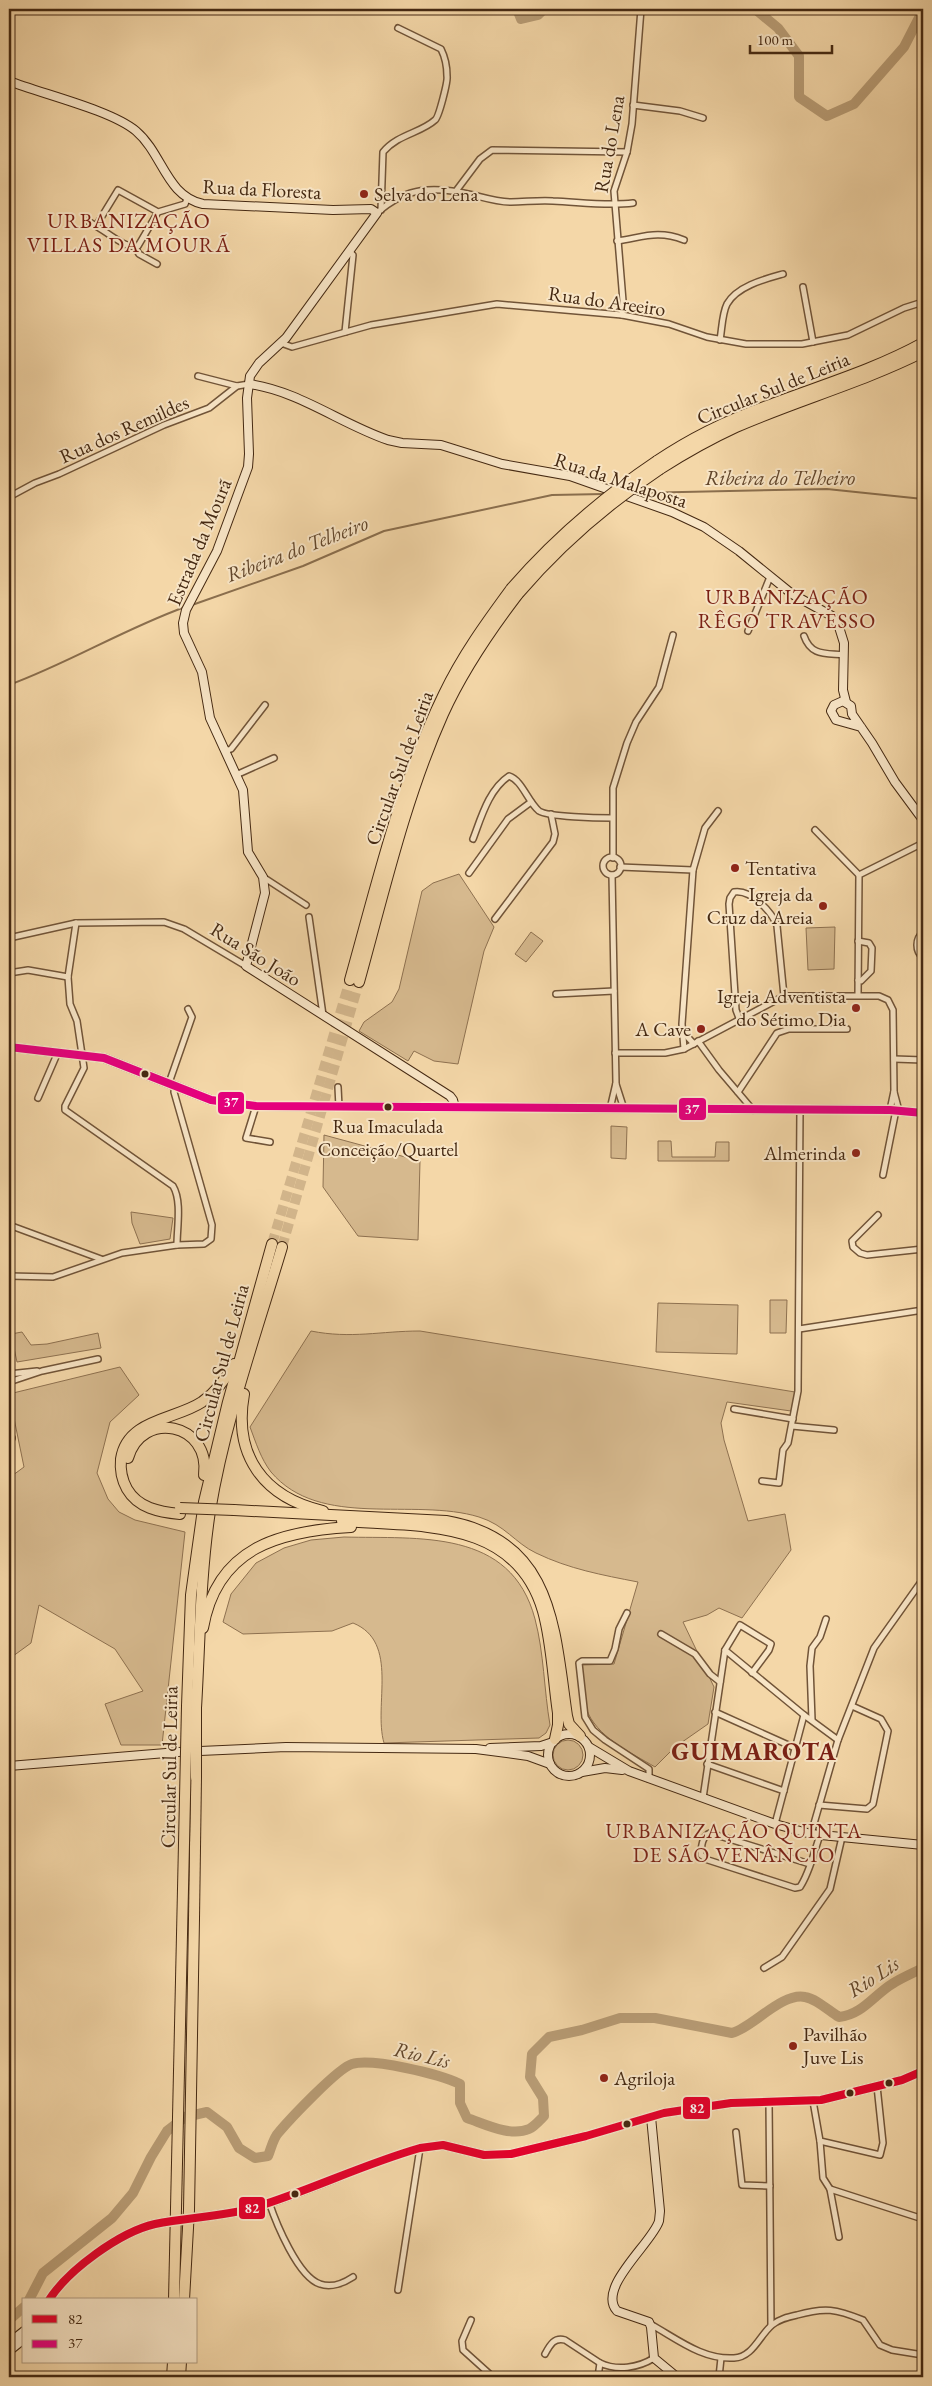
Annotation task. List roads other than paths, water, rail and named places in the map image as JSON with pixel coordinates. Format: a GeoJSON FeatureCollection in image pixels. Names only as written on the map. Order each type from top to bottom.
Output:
{"type":"FeatureCollection","features":[{"type":"Feature","properties":{"kind":"highway","name":"Circular Sul de Leiria"},"geometry":{"type":"LineString","coordinates":[[658,465],[684,444],[744,414],[890,359],[923,343]]}},
{"type":"Feature","properties":{"kind":"highway","name":"Circular Sul de Leiria"},"geometry":{"type":"LineString","coordinates":[[354,981],[408,784],[431,722],[469,649],[548,547],[580,518],[623,484],[658,465],[738,426],[871,376],[923,352]]}},
{"type":"Feature","properties":{"kind":"highway","name":"Circular Sul de Leiria"},"geometry":{"type":"LineString","coordinates":[[184,2298],[192,2064],[191,1595],[204,1502],[248,1325],[272,1244]]}},
{"type":"Feature","properties":{"kind":"highway","name":"Circular Sul de Leiria"},"geometry":{"type":"LineString","coordinates":[[174,2298],[192,1707],[199,1658],[200,1601],[211,1509],[223,1451],[282,1247]]}},
{"type":"Feature","properties":{"kind":"highway"},"geometry":{"type":"LineString","coordinates":[[248,1325],[231,1369],[213,1392],[192,1407],[142,1428],[129,1440],[122,1455],[123,1479],[134,1498],[152,1509],[433,1520],[463,1524],[493,1536],[518,1554],[539,1581],[550,1607],[569,1724],[580,1736]]}},
{"type":"Feature","properties":{"kind":"highway"},"geometry":{"type":"LineString","coordinates":[[249,1359],[250,1365],[241,1423],[244,1446],[255,1469],[272,1487],[290,1500],[312,1508],[342,1515]]}},
{"type":"Feature","properties":{"kind":"highway"},"geometry":{"type":"LineString","coordinates":[[180,1511],[161,1506],[144,1498],[135,1489],[129,1475],[128,1458],[132,1449],[138,1440],[157,1428],[169,1427],[181,1430],[200,1445],[205,1464],[202,1492],[204,1502]]}},
{"type":"Feature","properties":{"kind":"highway"},"geometry":{"type":"LineString","coordinates":[[233,1513],[443,1529],[473,1535],[505,1553],[520,1569],[536,1593],[544,1618],[558,1713],[558,1725],[554,1741]]}},
{"type":"Feature","properties":{"kind":"highway"},"geometry":{"type":"LineString","coordinates":[[199,1658],[204,1620],[211,1599],[225,1574],[244,1555],[267,1542],[288,1535],[321,1529],[381,1525]]}},
{"type":"Feature","properties":{"kind":"highway"},"geometry":{"type":"LineString","coordinates":[[172,2377],[173,2364]]}},
{"type":"Feature","properties":{"kind":"highway"},"geometry":{"type":"LineString","coordinates":[[180,2377],[181,2364]]}},
{"type":"Feature","properties":{"kind":"main road","name":"Rua da Floresta"},"geometry":{"type":"LineString","coordinates":[[9,81],[103,114],[135,130],[149,145],[174,186],[187,199],[203,204],[333,210],[371,209],[379,211]]}},
{"type":"Feature","properties":{"kind":"main road"},"geometry":{"type":"LineString","coordinates":[[248,384],[256,366],[281,343],[379,211]]}},
{"type":"Feature","properties":{"kind":"main road","name":"Rua da Malaposta"},"geometry":{"type":"LineString","coordinates":[[248,384],[262,386],[303,401],[388,440],[402,444],[441,445],[502,464],[570,476],[689,519],[717,535],[800,599],[832,616],[842,634],[844,655],[843,702]]}},
{"type":"Feature","properties":{"kind":"main road","name":"Estrada da Mourã"},"geometry":{"type":"LineString","coordinates":[[248,384],[248,467],[211,564],[190,602],[183,623],[184,632],[202,672],[209,715],[226,751],[245,801],[248,852],[263,877]]}},
{"type":"Feature","properties":{"kind":"main road","name":"Rua da Malaposta"},"geometry":{"type":"LineString","coordinates":[[843,702],[852,708],[852,714],[902,793],[923,820]]}},
{"type":"Feature","properties":{"kind":"main road","name":"Rua da Malaposta"},"geometry":{"type":"LineString","coordinates":[[843,702],[834,705],[832,715],[836,720],[845,722]]}},
{"type":"Feature","properties":{"kind":"main road"},"geometry":{"type":"LineString","coordinates":[[852,714],[845,722],[861,727]]}},
{"type":"Feature","properties":{"kind":"main road"},"geometry":{"type":"LineString","coordinates":[[246,966],[265,893],[263,877]]}},
{"type":"Feature","properties":{"kind":"main road","name":"Rua São João"},"geometry":{"type":"LineString","coordinates":[[246,966],[450,1096],[455,1108]]}},
{"type":"Feature","properties":{"kind":"main road"},"geometry":{"type":"LineString","coordinates":[[9,1047],[83,1054],[122,1064],[220,1102],[256,1106],[895,1110],[923,1113]]}},
{"type":"Feature","properties":{"kind":"main road"},"geometry":{"type":"LineString","coordinates":[[9,1766],[245,1748],[476,1749],[541,1746],[570,1734],[580,1736],[589,1748],[629,1771],[776,1824],[811,1834],[923,1845]]}},
{"type":"Feature","properties":{"kind":"main road"},"geometry":{"type":"LineString","coordinates":[[550,1764],[548,1753],[554,1741]]}},
{"type":"Feature","properties":{"kind":"main road"},"geometry":{"type":"LineString","coordinates":[[580,1773],[590,1759],[589,1748]]}},
{"type":"Feature","properties":{"kind":"main road"},"geometry":{"type":"LineString","coordinates":[[476,1749],[528,1756],[550,1764],[559,1774],[566,1776],[592,1769],[605,1768],[629,1771]]}},
{"type":"Feature","properties":{"kind":"main road"},"geometry":{"type":"LineString","coordinates":[[50,2298],[63,2280],[78,2267],[126,2236],[153,2224],[240,2211],[420,2148],[443,2145],[484,2155],[511,2154],[586,2136],[651,2117],[706,2106],[813,2101],[902,2080],[923,2071]]}},
{"type":"Feature","properties":{"kind":"main road"},"geometry":{"type":"LineString","coordinates":[[651,2117],[660,2210],[659,2221],[620,2278],[613,2301],[617,2311],[642,2318],[650,2324],[654,2358],[677,2377]]}},
{"type":"Feature","properties":{"kind":"main road"},"geometry":{"type":"LineString","coordinates":[[9,2343],[22,2333]]}},
{"type":"Feature","properties":{"kind":"main road"},"geometry":{"type":"LineString","coordinates":[[9,2351],[22,2341]]}},
{"type":"Feature","properties":{"kind":"street","name":"Rua do Lena"},"geometry":{"type":"LineString","coordinates":[[622,315],[623,301],[614,205],[616,182],[627,152],[641,9]]}},
{"type":"Feature","properties":{"kind":"street"},"geometry":{"type":"LineString","coordinates":[[379,211],[383,152],[395,140],[435,121],[440,110],[447,77],[444,55],[441,50],[398,28]]}},
{"type":"Feature","properties":{"kind":"street"},"geometry":{"type":"LineString","coordinates":[[633,105],[680,111],[704,118]]}},
{"type":"Feature","properties":{"kind":"street"},"geometry":{"type":"LineString","coordinates":[[456,191],[480,159],[492,150],[627,152]]}},
{"type":"Feature","properties":{"kind":"street"},"geometry":{"type":"LineString","coordinates":[[96,226],[118,190],[158,212]]}},
{"type":"Feature","properties":{"kind":"street"},"geometry":{"type":"LineString","coordinates":[[379,211],[398,197],[413,191],[456,191],[511,202],[552,201],[614,205],[633,203]]}},
{"type":"Feature","properties":{"kind":"street"},"geometry":{"type":"LineString","coordinates":[[86,220],[129,246],[135,247],[138,246],[158,212],[185,204],[187,199]]}},
{"type":"Feature","properties":{"kind":"street"},"geometry":{"type":"LineString","coordinates":[[617,240],[658,233],[670,234],[684,240]]}},
{"type":"Feature","properties":{"kind":"street"},"geometry":{"type":"LineString","coordinates":[[135,247],[138,254],[156,264]]}},
{"type":"Feature","properties":{"kind":"street"},"geometry":{"type":"LineString","coordinates":[[345,332],[353,256],[350,252]]}},
{"type":"Feature","properties":{"kind":"street"},"geometry":{"type":"LineString","coordinates":[[720,340],[725,310],[734,296],[762,280],[783,274]]}},
{"type":"Feature","properties":{"kind":"street"},"geometry":{"type":"LineString","coordinates":[[803,287],[812,342]]}},
{"type":"Feature","properties":{"kind":"street","name":"Rua do Areeiro"},"geometry":{"type":"LineString","coordinates":[[281,343],[292,346],[371,325],[497,304],[622,315],[668,324],[720,340],[746,344],[787,345],[859,332],[904,308],[923,302]]}},
{"type":"Feature","properties":{"kind":"street"},"geometry":{"type":"LineString","coordinates":[[198,376],[236,386]]}},
{"type":"Feature","properties":{"kind":"street","name":"Rua dos Remildes"},"geometry":{"type":"LineString","coordinates":[[9,497],[35,483],[59,474],[164,425],[208,408],[236,386],[248,384]]}},
{"type":"Feature","properties":{"kind":"street"},"geometry":{"type":"LineString","coordinates":[[748,630],[770,577]]}},
{"type":"Feature","properties":{"kind":"street"},"geometry":{"type":"LineString","coordinates":[[613,858],[613,788],[626,743],[636,722],[660,687],[673,635]]}},
{"type":"Feature","properties":{"kind":"street"},"geometry":{"type":"LineString","coordinates":[[804,636],[808,647],[813,651],[844,655]]}},
{"type":"Feature","properties":{"kind":"street"},"geometry":{"type":"LineString","coordinates":[[226,751],[231,749],[265,705]]}},
{"type":"Feature","properties":{"kind":"street"},"geometry":{"type":"LineString","coordinates":[[236,775],[274,758]]}},
{"type":"Feature","properties":{"kind":"street"},"geometry":{"type":"LineString","coordinates":[[473,839],[488,802],[504,780],[512,776],[540,811],[589,818],[612,818]]}},
{"type":"Feature","properties":{"kind":"street"},"geometry":{"type":"LineString","coordinates":[[469,873],[508,819],[531,802]]}},
{"type":"Feature","properties":{"kind":"street"},"geometry":{"type":"LineString","coordinates":[[684,1049],[682,1031],[692,870],[705,828],[718,811]]}},
{"type":"Feature","properties":{"kind":"street"},"geometry":{"type":"LineString","coordinates":[[495,919],[553,842],[555,834],[551,814]]}},
{"type":"Feature","properties":{"kind":"street"},"geometry":{"type":"LineString","coordinates":[[815,830],[858,875],[858,995]]}},
{"type":"Feature","properties":{"kind":"street"},"geometry":{"type":"LineString","coordinates":[[858,875],[923,843]]}},
{"type":"Feature","properties":{"kind":"street"},"geometry":{"type":"LineString","coordinates":[[613,858],[618,860],[620,867],[618,872],[612,875],[604,871],[603,866],[605,860],[613,858]]}},
{"type":"Feature","properties":{"kind":"street"},"geometry":{"type":"LineString","coordinates":[[620,867],[692,870]]}},
{"type":"Feature","properties":{"kind":"street"},"geometry":{"type":"LineString","coordinates":[[610,1109],[616,1083],[612,875]]}},
{"type":"Feature","properties":{"kind":"street"},"geometry":{"type":"LineString","coordinates":[[263,877],[306,905]]}},
{"type":"Feature","properties":{"kind":"street"},"geometry":{"type":"LineString","coordinates":[[739,1018],[736,1010],[729,904],[732,894],[737,891],[745,893],[757,901],[774,918],[777,926],[784,996]]}},
{"type":"Feature","properties":{"kind":"street"},"geometry":{"type":"LineString","coordinates":[[309,917],[323,1016]]}},
{"type":"Feature","properties":{"kind":"street"},"geometry":{"type":"LineString","coordinates":[[76,923],[68,977],[70,1004],[77,1021],[84,1068],[65,1106],[65,1110],[71,1117],[173,1186],[177,1201],[177,1245]]}},
{"type":"Feature","properties":{"kind":"street","name":"Rua São João"},"geometry":{"type":"LineString","coordinates":[[9,938],[76,923],[170,923],[246,966]]}},
{"type":"Feature","properties":{"kind":"street"},"geometry":{"type":"LineString","coordinates":[[923,932],[917,943],[918,952],[923,958]]}},
{"type":"Feature","properties":{"kind":"street"},"geometry":{"type":"LineString","coordinates":[[858,942],[869,943],[872,948],[871,971],[862,980],[858,980]]}},
{"type":"Feature","properties":{"kind":"street"},"geometry":{"type":"LineString","coordinates":[[9,973],[21,970],[68,977]]}},
{"type":"Feature","properties":{"kind":"street"},"geometry":{"type":"LineString","coordinates":[[556,994],[614,991]]}},
{"type":"Feature","properties":{"kind":"street"},"geometry":{"type":"LineString","coordinates":[[615,1053],[665,1052],[684,1049],[739,1018],[784,996],[858,995],[883,997],[891,1004],[894,1010],[895,1110],[882,1175]]}},
{"type":"Feature","properties":{"kind":"street"},"geometry":{"type":"LineString","coordinates":[[9,1276],[53,1276],[122,1252],[177,1245],[204,1244],[211,1239],[212,1225],[172,1084],[192,1017],[188,1009]]}},
{"type":"Feature","properties":{"kind":"street"},"geometry":{"type":"LineString","coordinates":[[738,1092],[777,1032],[789,1029],[847,1029]]}},
{"type":"Feature","properties":{"kind":"street"},"geometry":{"type":"LineString","coordinates":[[682,1031],[696,1043],[753,1110]]}},
{"type":"Feature","properties":{"kind":"street"},"geometry":{"type":"LineString","coordinates":[[38,1098],[58,1051]]}},
{"type":"Feature","properties":{"kind":"street"},"geometry":{"type":"LineString","coordinates":[[894,1059],[923,1060]]}},
{"type":"Feature","properties":{"kind":"street"},"geometry":{"type":"LineString","coordinates":[[616,1083],[624,1109]]}},
{"type":"Feature","properties":{"kind":"street"},"geometry":{"type":"LineString","coordinates":[[338,1087],[339,1107]]}},
{"type":"Feature","properties":{"kind":"street"},"geometry":{"type":"LineString","coordinates":[[894,1091],[895,1110]]}},
{"type":"Feature","properties":{"kind":"street"},"geometry":{"type":"LineString","coordinates":[[256,1106],[246,1138],[270,1142]]}},
{"type":"Feature","properties":{"kind":"street"},"geometry":{"type":"LineString","coordinates":[[762,1481],[779,1483],[783,1450],[788,1444],[798,1391],[800,1110]]}},
{"type":"Feature","properties":{"kind":"street"},"geometry":{"type":"LineString","coordinates":[[878,1215],[852,1241],[853,1247],[860,1253],[867,1255],[923,1249]]}},
{"type":"Feature","properties":{"kind":"street"},"geometry":{"type":"LineString","coordinates":[[9,1225],[101,1259]]}},
{"type":"Feature","properties":{"kind":"street"},"geometry":{"type":"LineString","coordinates":[[799,1329],[923,1310]]}},
{"type":"Feature","properties":{"kind":"street"},"geometry":{"type":"LineString","coordinates":[[9,1382],[42,1371],[98,1359]]}},
{"type":"Feature","properties":{"kind":"street"},"geometry":{"type":"LineString","coordinates":[[9,1374],[42,1371]]}},
{"type":"Feature","properties":{"kind":"street"},"geometry":{"type":"LineString","coordinates":[[734,1409],[834,1430]]}},
{"type":"Feature","properties":{"kind":"street"},"geometry":{"type":"LineString","coordinates":[[811,1834],[838,1740],[874,1648],[887,1626],[923,1579]]}},
{"type":"Feature","properties":{"kind":"street"},"geometry":{"type":"LineString","coordinates":[[627,1613],[619,1629],[616,1649],[610,1661],[582,1661],[579,1663],[582,1702],[585,1717],[593,1730],[648,1769],[649,1779]]}},
{"type":"Feature","properties":{"kind":"street"},"geometry":{"type":"LineString","coordinates":[[812,1720],[810,1666],[812,1648],[818,1640],[826,1619]]}},
{"type":"Feature","properties":{"kind":"street"},"geometry":{"type":"LineString","coordinates":[[703,1798],[725,1650],[740,1625],[769,1641],[771,1646],[752,1673]]}},
{"type":"Feature","properties":{"kind":"street"},"geometry":{"type":"LineString","coordinates":[[661,1634],[695,1654],[710,1674],[720,1682]]}},
{"type":"Feature","properties":{"kind":"street"},"geometry":{"type":"LineString","coordinates":[[725,1650],[804,1716],[838,1740]]}},
{"type":"Feature","properties":{"kind":"street"},"geometry":{"type":"LineString","coordinates":[[818,1805],[867,1809],[872,1806],[888,1731],[881,1719],[852,1706]]}},
{"type":"Feature","properties":{"kind":"street"},"geometry":{"type":"LineString","coordinates":[[715,1712],[795,1748]]}},
{"type":"Feature","properties":{"kind":"street"},"geometry":{"type":"LineString","coordinates":[[776,1824],[804,1716]]}},
{"type":"Feature","properties":{"kind":"street"},"geometry":{"type":"LineString","coordinates":[[707,1764],[784,1791]]}},
{"type":"Feature","properties":{"kind":"street"},"geometry":{"type":"LineString","coordinates":[[810,1864],[710,1833],[704,1837],[700,1851],[701,1856],[708,1860],[795,1888],[800,1887],[803,1882],[810,1864],[820,1835]]}},
{"type":"Feature","properties":{"kind":"street"},"geometry":{"type":"LineString","coordinates":[[764,1968],[782,1957],[830,1889],[842,1837]]}},
{"type":"Feature","properties":{"kind":"street"},"geometry":{"type":"LineString","coordinates":[[820,2141],[881,2155],[883,2144],[877,2086]]}},
{"type":"Feature","properties":{"kind":"street"},"geometry":{"type":"LineString","coordinates":[[813,2101],[820,2141],[823,2178],[830,2189],[839,2237]]}},
{"type":"Feature","properties":{"kind":"street"},"geometry":{"type":"LineString","coordinates":[[769,2102],[771,2325]]}},
{"type":"Feature","properties":{"kind":"street"},"geometry":{"type":"LineString","coordinates":[[736,2132],[742,2185],[770,2186]]}},
{"type":"Feature","properties":{"kind":"street"},"geometry":{"type":"LineString","coordinates":[[398,2290],[420,2148]]}},
{"type":"Feature","properties":{"kind":"street"},"geometry":{"type":"LineString","coordinates":[[830,2189],[923,2218]]}},
{"type":"Feature","properties":{"kind":"street"},"geometry":{"type":"LineString","coordinates":[[269,2202],[287,2246],[314,2281],[324,2285],[344,2282],[353,2277]]}},
{"type":"Feature","properties":{"kind":"street"},"geometry":{"type":"LineString","coordinates":[[650,2324],[687,2346],[721,2358],[738,2358],[747,2354],[771,2325],[790,2317],[826,2309],[863,2320],[876,2341],[886,2348],[923,2355]]}},
{"type":"Feature","properties":{"kind":"street"},"geometry":{"type":"LineString","coordinates":[[471,2320],[462,2341],[463,2350],[493,2377]]}},
{"type":"Feature","properties":{"kind":"street"},"geometry":{"type":"LineString","coordinates":[[545,2354],[552,2342],[560,2338],[600,2363],[609,2366],[632,2367],[654,2358]]}},
{"type":"Feature","properties":{"kind":"street"},"geometry":{"type":"LineString","coordinates":[[719,2377],[721,2358]]}},
{"type":"Feature","properties":{"kind":"street"},"geometry":{"type":"LineString","coordinates":[[598,2377],[600,2363]]}},
{"type":"Feature","properties":{"kind":"waterway"},"geometry":{"type":"LineString","coordinates":[[517,9],[521,19],[538,15],[544,9]]}},
{"type":"Feature","properties":{"kind":"waterway"},"geometry":{"type":"LineString","coordinates":[[755,9],[778,28],[799,56],[799,97],[827,116],[854,104],[904,47],[923,10]]}},
{"type":"Feature","properties":{"kind":"waterway","name":"Ribeira do Telheiro"},"geometry":{"type":"LineString","coordinates":[[636,493],[827,489],[923,499]]}},
{"type":"Feature","properties":{"kind":"waterway","name":"Ribeira do Telheiro"},"geometry":{"type":"LineString","coordinates":[[192,605],[303,566],[384,531],[552,495],[604,494]]}},
{"type":"Feature","properties":{"kind":"waterway","name":"Ribeira do Telheiro"},"geometry":{"type":"LineString","coordinates":[[9,685],[53,667],[140,625],[185,607]]}},
{"type":"Feature","properties":{"kind":"waterway","name":"Rio Lis"},"geometry":{"type":"LineString","coordinates":[[30,2298],[43,2273],[112,2218],[133,2193],[151,2157],[167,2131],[185,2117],[207,2112],[227,2127],[239,2148],[255,2158],[268,2156],[277,2134],[336,2074],[352,2064],[375,2063],[422,2072],[460,2084],[460,2103],[467,2118],[506,2131],[522,2131],[531,2128],[544,2116],[543,2098],[530,2077],[532,2054],[549,2037],[582,2030],[620,2018],[655,2018],[732,2033],[749,2025],[777,2005],[796,1997],[814,2000],[839,2017],[861,2009],[885,1988],[923,1968]]}},
{"type":"Feature","properties":{"kind":"waterway","name":"Rio Lis"},"geometry":{"type":"LineString","coordinates":[[9,2320],[22,2309]]}},
{"type":"Feature","properties":{"kind":"tunnel"},"geometry":{"type":"LineString","coordinates":[[272,1244],[350,980]]}},
{"type":"Feature","properties":{"kind":"tunnel"},"geometry":{"type":"LineString","coordinates":[[282,1247],[359,982]]}},
{"type":"Feature","properties":{"kind":"place","name":"Selva do Lena"},"geometry":{"type":"Point","coordinates":[364,194]}},
{"type":"Feature","properties":{"kind":"place","name":"Tentativa"},"geometry":{"type":"Point","coordinates":[735,868]}},
{"type":"Feature","properties":{"kind":"place","name":"Igreja da Cruz da Areia"},"geometry":{"type":"Point","coordinates":[823,906]}},
{"type":"Feature","properties":{"kind":"place","name":"Igreja Adventista do Sétimo Dia"},"geometry":{"type":"Point","coordinates":[856,1008]}},
{"type":"Feature","properties":{"kind":"place","name":"A Cave"},"geometry":{"type":"Point","coordinates":[701,1029]}},
{"type":"Feature","properties":{"kind":"place","name":"Rua Imaculada Conceição/Quartel"},"geometry":{"type":"Point","coordinates":[388,1107]}},
{"type":"Feature","properties":{"kind":"place","name":"Almerinda"},"geometry":{"type":"Point","coordinates":[856,1153]}},
{"type":"Feature","properties":{"kind":"place","name":"Pavilhão Juve Lis"},"geometry":{"type":"Point","coordinates":[793,2046]}},
{"type":"Feature","properties":{"kind":"place","name":"Agriloja"},"geometry":{"type":"Point","coordinates":[604,2078]}},
{"type":"Feature","properties":{"kind":"district","name":"URBANIZAÇÃO VILLAS DA MOURÃ"},"geometry":{"type":"Point","coordinates":[129,233]}},
{"type":"Feature","properties":{"kind":"district","name":"URBANIZAÇÃO RÊGO TRAVESSO"},"geometry":{"type":"Point","coordinates":[787,609]}},
{"type":"Feature","properties":{"kind":"district","name":"GUIMAROTA"},"geometry":{"type":"Point","coordinates":[754,1751]}},
{"type":"Feature","properties":{"kind":"district","name":"URBANIZAÇÃO QUINTA DE SÃO VENÂNCIO"},"geometry":{"type":"Point","coordinates":[734,1843]}}]}
